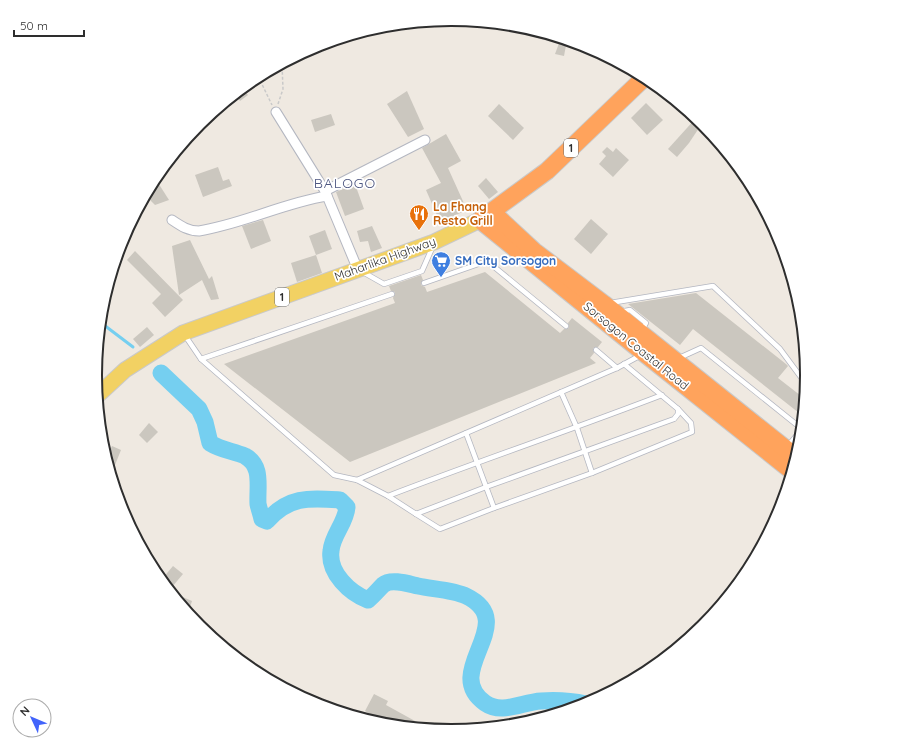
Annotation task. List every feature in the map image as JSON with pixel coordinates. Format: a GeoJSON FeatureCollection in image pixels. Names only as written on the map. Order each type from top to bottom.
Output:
{"type":"FeatureCollection","features":[{"type":"Feature","properties":{"kind":"highway","name":"Maharlika Highway"},"geometry":{"type":"LineString","coordinates":[[486,216],[547,172],[640,82]]}},
{"type":"Feature","properties":{"kind":"highway","name":"Sorsogon Coastal Road"},"geometry":{"type":"LineString","coordinates":[[486,216],[610,309],[791,454]]}},
{"type":"Feature","properties":{"kind":"highway","name":"Sorsogon Coastal Road"},"geometry":{"type":"LineString","coordinates":[[486,216],[644,353],[787,467]]}},
{"type":"Feature","properties":{"kind":"main road","name":"Maharlika Highway"},"geometry":{"type":"LineString","coordinates":[[103,391],[125,370],[183,333],[434,242],[486,216]]}},
{"type":"Feature","properties":{"kind":"street"},"geometry":{"type":"LineString","coordinates":[[276,112],[326,194],[358,270]]}},
{"type":"Feature","properties":{"kind":"street"},"geometry":{"type":"LineString","coordinates":[[172,220],[183,228],[192,231],[199,231],[228,224],[326,194],[425,140]]}},
{"type":"Feature","properties":{"kind":"lane"},"geometry":{"type":"LineString","coordinates":[[358,270],[384,284],[422,270],[434,242]]}},
{"type":"Feature","properties":{"kind":"lane"},"geometry":{"type":"LineString","coordinates":[[424,282],[487,261],[566,326]]}},
{"type":"Feature","properties":{"kind":"lane"},"geometry":{"type":"LineString","coordinates":[[610,309],[713,286],[780,349],[800,376]]}},
{"type":"Feature","properties":{"kind":"lane"},"geometry":{"type":"LineString","coordinates":[[200,359],[392,294]]}},
{"type":"Feature","properties":{"kind":"lane"},"geometry":{"type":"LineString","coordinates":[[183,333],[200,359],[334,474],[357,480],[388,496],[440,529],[592,473],[692,432],[691,423],[678,410],[624,364]]}},
{"type":"Feature","properties":{"kind":"lane"},"geometry":{"type":"LineString","coordinates":[[674,361],[701,348],[796,424]]}},
{"type":"Feature","properties":{"kind":"lane"},"geometry":{"type":"LineString","coordinates":[[596,350],[617,368]]}},
{"type":"Feature","properties":{"kind":"lane"},"geometry":{"type":"LineString","coordinates":[[357,480],[617,368],[644,353]]}},
{"type":"Feature","properties":{"kind":"lane"},"geometry":{"type":"LineString","coordinates":[[560,392],[577,428],[592,473]]}},
{"type":"Feature","properties":{"kind":"lane"},"geometry":{"type":"LineString","coordinates":[[388,496],[476,462],[577,428],[662,395]]}},
{"type":"Feature","properties":{"kind":"lane"},"geometry":{"type":"LineString","coordinates":[[416,514],[486,486],[674,420],[678,414],[678,410]]}},
{"type":"Feature","properties":{"kind":"lane"},"geometry":{"type":"LineString","coordinates":[[466,433],[494,508]]}},
{"type":"Feature","properties":{"kind":"path"},"geometry":{"type":"LineString","coordinates":[[276,112],[283,89],[282,70]]}},
{"type":"Feature","properties":{"kind":"path"},"geometry":{"type":"LineString","coordinates":[[261,83],[265,94],[276,112]]}},
{"type":"Feature","properties":{"kind":"building"},"geometry":{"type":"Polygon","coordinates":[[[559,44],[566,46],[564,56],[555,54],[559,44]]]}},
{"type":"Feature","properties":{"kind":"building"},"geometry":{"type":"Polygon","coordinates":[[[407,91],[424,129],[408,137],[387,104],[407,91]]]}},
{"type":"Feature","properties":{"kind":"building"},"geometry":{"type":"Polygon","coordinates":[[[246,93],[248,95],[240,101],[238,99],[246,93]]]}},
{"type":"Feature","properties":{"kind":"building"},"geometry":{"type":"Polygon","coordinates":[[[646,103],[663,120],[647,135],[631,118],[646,103]]]}},
{"type":"Feature","properties":{"kind":"building"},"geometry":{"type":"Polygon","coordinates":[[[499,104],[524,128],[513,140],[488,116],[499,104]]]}},
{"type":"Feature","properties":{"kind":"building"},"geometry":{"type":"Polygon","coordinates":[[[331,114],[335,125],[315,132],[311,120],[331,114]]]}},
{"type":"Feature","properties":{"kind":"building"},"geometry":{"type":"Polygon","coordinates":[[[692,123],[699,129],[677,157],[668,149],[692,123]]]}},
{"type":"Feature","properties":{"kind":"building"},"geometry":{"type":"Polygon","coordinates":[[[446,134],[461,161],[448,168],[467,210],[440,222],[426,190],[441,183],[422,148],[446,134]]]}},
{"type":"Feature","properties":{"kind":"building"},"geometry":{"type":"Polygon","coordinates":[[[607,147],[613,152],[616,148],[629,160],[613,177],[599,164],[606,156],[602,152],[607,147]]]}},
{"type":"Feature","properties":{"kind":"building"},"geometry":{"type":"Polygon","coordinates":[[[218,167],[223,181],[229,179],[232,186],[203,197],[195,175],[218,167]]]}},
{"type":"Feature","properties":{"kind":"building"},"geometry":{"type":"Polygon","coordinates":[[[486,178],[498,192],[489,199],[478,186],[486,178]]]}},
{"type":"Feature","properties":{"kind":"building"},"geometry":{"type":"Polygon","coordinates":[[[159,184],[169,200],[155,205],[149,199],[159,184]]]}},
{"type":"Feature","properties":{"kind":"building"},"geometry":{"type":"Polygon","coordinates":[[[355,184],[364,209],[345,216],[336,192],[355,184]]]}},
{"type":"Feature","properties":{"kind":"building"},"geometry":{"type":"Polygon","coordinates":[[[591,219],[608,234],[591,254],[574,239],[591,219]]]}},
{"type":"Feature","properties":{"kind":"building"},"geometry":{"type":"Polygon","coordinates":[[[263,220],[271,241],[251,249],[242,226],[263,220]]]}},
{"type":"Feature","properties":{"kind":"building"},"geometry":{"type":"Polygon","coordinates":[[[372,226],[382,248],[371,252],[368,241],[360,242],[357,231],[372,226]]]}},
{"type":"Feature","properties":{"kind":"building"},"geometry":{"type":"Polygon","coordinates":[[[325,230],[332,249],[316,255],[309,236],[325,230]]]}},
{"type":"Feature","properties":{"kind":"building"},"geometry":{"type":"Polygon","coordinates":[[[190,240],[209,279],[212,276],[219,299],[211,300],[202,280],[179,295],[172,246],[190,240]]]}},
{"type":"Feature","properties":{"kind":"building"},"geometry":{"type":"Polygon","coordinates":[[[135,251],[183,300],[165,317],[152,303],[161,294],[127,260],[135,251]]]}},
{"type":"Feature","properties":{"kind":"building"},"geometry":{"type":"Polygon","coordinates":[[[316,255],[322,273],[297,282],[291,263],[316,255]]]}},
{"type":"Feature","properties":{"kind":"building"},"geometry":{"type":"Polygon","coordinates":[[[485,272],[560,333],[564,329],[569,328],[568,323],[572,318],[602,342],[598,347],[593,348],[594,353],[590,358],[596,363],[350,462],[224,364],[395,303],[393,298],[395,292],[391,291],[389,286],[421,275],[423,280],[421,285],[425,287],[427,292],[485,272]]]}},
{"type":"Feature","properties":{"kind":"building"},"geometry":{"type":"Polygon","coordinates":[[[696,293],[788,366],[778,378],[799,394],[798,412],[693,329],[680,345],[628,304],[696,293]]]}},
{"type":"Feature","properties":{"kind":"building"},"geometry":{"type":"Polygon","coordinates":[[[147,327],[154,335],[140,347],[133,339],[147,327]]]}},
{"type":"Feature","properties":{"kind":"building"},"geometry":{"type":"Polygon","coordinates":[[[149,423],[158,432],[147,443],[139,435],[149,423]]]}},
{"type":"Feature","properties":{"kind":"building"},"geometry":{"type":"Polygon","coordinates":[[[112,446],[121,450],[114,466],[114,465],[110,449],[112,446]]]}},
{"type":"Feature","properties":{"kind":"building"},"geometry":{"type":"Polygon","coordinates":[[[173,566],[183,574],[173,586],[165,575],[173,566]]]}},
{"type":"Feature","properties":{"kind":"building"},"geometry":{"type":"Polygon","coordinates":[[[182,597],[192,601],[190,606],[182,597]]]}},
{"type":"Feature","properties":{"kind":"building"},"geometry":{"type":"Polygon","coordinates":[[[374,694],[388,701],[386,705],[415,721],[405,721],[383,717],[370,714],[365,711],[374,694]]]}},
{"type":"Feature","properties":{"kind":"waterway"},"geometry":{"type":"LineString","coordinates":[[106,326],[133,347]]}},
{"type":"Feature","properties":{"kind":"waterway"},"geometry":{"type":"LineString","coordinates":[[161,373],[199,409],[205,422],[210,443],[245,456],[251,460],[257,471],[258,504],[262,519],[267,521],[283,507],[300,500],[340,500],[347,507],[346,513],[332,545],[331,559],[337,574],[354,592],[368,600],[386,583],[400,582],[461,594],[481,607],[486,620],[485,633],[474,662],[471,677],[474,690],[485,703],[498,708],[505,708],[534,702],[573,701]]}},
{"type":"Feature","properties":{"kind":"place","name":"La Fhang Resto Grill"},"geometry":{"type":"Point","coordinates":[419,231]}},
{"type":"Feature","properties":{"kind":"place","name":"SM City Sorsogon"},"geometry":{"type":"Point","coordinates":[441,278]}},
{"type":"Feature","properties":{"kind":"district","name":"BALOGO"},"geometry":{"type":"Point","coordinates":[345,183]}}]}
